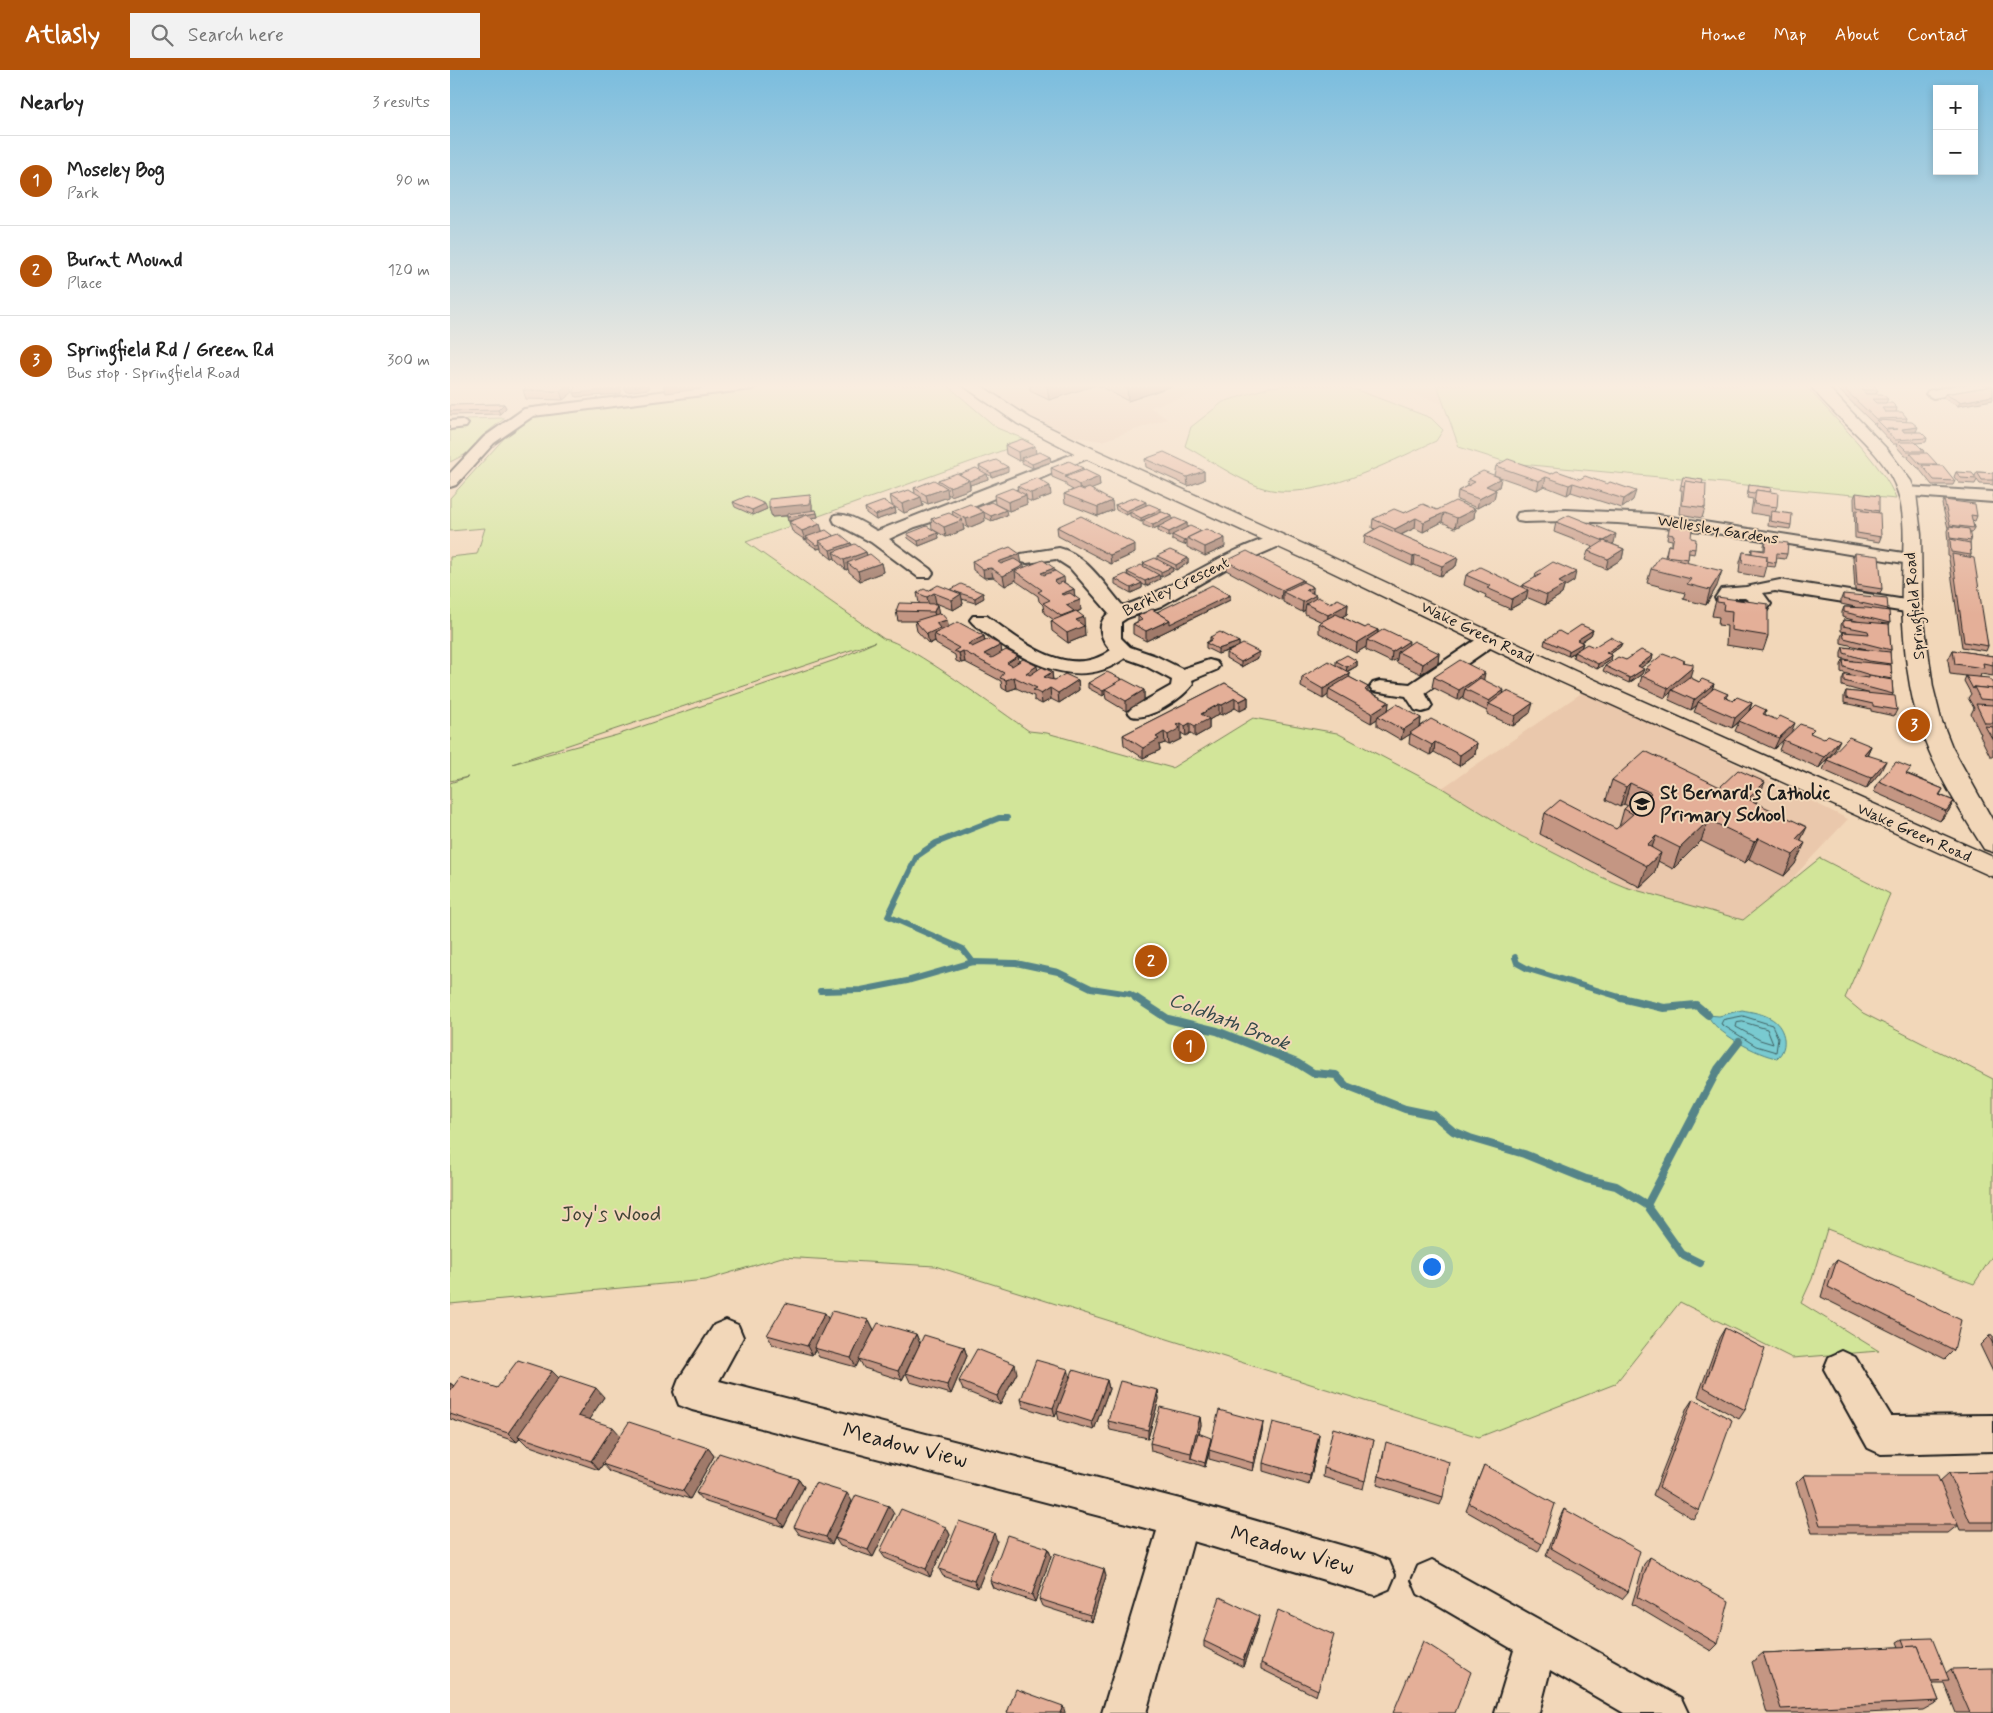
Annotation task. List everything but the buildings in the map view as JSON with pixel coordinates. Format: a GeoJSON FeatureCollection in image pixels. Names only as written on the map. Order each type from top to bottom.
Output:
{"type":"FeatureCollection","features":[{"type":"Feature","properties":{"kind":"street"},"geometry":{"type":"LineString","coordinates":[[450,482],[455,470],[464,462]]}},
{"type":"Feature","properties":{"kind":"street"},"geometry":{"type":"LineString","coordinates":[[877,538],[909,523],[950,510],[1067,462]]}},
{"type":"Feature","properties":{"kind":"street","name":"Wake Green Road"},"geometry":{"type":"LineString","coordinates":[[1107,462],[1566,676],[1993,868]]}},
{"type":"Feature","properties":{"kind":"street","name":"Springfield Road"},"geometry":{"type":"LineString","coordinates":[[1887,462],[1906,492],[1910,519],[1912,607],[1926,707],[1934,734],[1961,789],[1993,843]]}},
{"type":"Feature","properties":{"kind":"street"},"geometry":{"type":"LineString","coordinates":[[1906,492],[1993,497]]}},
{"type":"Feature","properties":{"kind":"street","name":"Wellesley Gardens"},"geometry":{"type":"LineString","coordinates":[[1524,516],[1566,515],[1652,520],[1910,559]]}},
{"type":"Feature","properties":{"kind":"street"},"geometry":{"type":"LineString","coordinates":[[841,519],[877,538],[924,572]]}},
{"type":"Feature","properties":{"kind":"street","name":"Berkley Crescent"},"geometry":{"type":"LineString","coordinates":[[1124,651],[1112,640],[1110,630],[1112,620],[1120,614],[1154,602],[1218,566],[1278,540]]}},
{"type":"Feature","properties":{"kind":"street"},"geometry":{"type":"LineString","coordinates":[[1027,558],[1059,553],[1076,564],[1120,614]]}},
{"type":"Feature","properties":{"kind":"street"},"geometry":{"type":"LineString","coordinates":[[1748,592],[1765,585],[1780,585],[1912,607]]}},
{"type":"Feature","properties":{"kind":"street"},"geometry":{"type":"LineString","coordinates":[[980,619],[1031,655],[1058,665],[1090,669],[1112,663],[1124,651],[1149,660],[1181,677],[1183,684],[1178,690],[1139,712]]}},
{"type":"Feature","properties":{"kind":"street"},"geometry":{"type":"LineString","coordinates":[[1380,687],[1418,699],[1490,639]]}},
{"type":"Feature","properties":{"kind":"street"},"geometry":{"type":"LineString","coordinates":[[1181,677],[1210,666]]}},
{"type":"Feature","properties":{"kind":"street","name":"Meadow View"},"geometry":{"type":"LineString","coordinates":[[726,1336],[692,1392],[1180,1518],[1375,1576]]}},
{"type":"Feature","properties":{"kind":"street"},"geometry":{"type":"LineString","coordinates":[[1842,1369],[1881,1434],[1993,1433]]}},
{"type":"Feature","properties":{"kind":"street"},"geometry":{"type":"LineString","coordinates":[[1124,1713],[1180,1518]]}},
{"type":"Feature","properties":{"kind":"street"},"geometry":{"type":"LineString","coordinates":[[1432,1580],[1666,1713]]}},
{"type":"Feature","properties":{"kind":"street"},"geometry":{"type":"LineString","coordinates":[[1517,1713],[1538,1640]]}},
{"type":"Feature","properties":{"kind":"shaded area","name":"St Bernard's Catholic Primary School"},"geometry":{"type":"Polygon","coordinates":[[[1583,692],[1677,735],[1848,819],[1733,941],[1513,832],[1442,788],[1583,692]]]}},
{"type":"Feature","properties":{"kind":"green space","name":"Joy's Wood"},"geometry":{"type":"Polygon","coordinates":[[[483,462],[971,462],[746,542],[884,639],[896,643],[933,665],[1029,731],[1047,733],[1172,768],[1253,718],[1337,733],[1442,788],[1513,832],[1599,876],[1625,887],[1743,920],[1820,858],[1890,894],[1845,998],[1863,1013],[1993,1079],[1993,1255],[1974,1284],[1827,1229],[1812,1279],[1801,1303],[1879,1351],[1792,1358],[1680,1302],[1615,1384],[1479,1437],[935,1266],[782,1257],[706,1280],[450,1304],[450,783],[468,777],[450,781],[450,557],[477,554],[485,528],[450,531],[450,498],[483,462]],[[875,642],[512,764],[617,735],[838,659],[875,642]]]}},
{"type":"Feature","properties":{"kind":"green space"},"geometry":{"type":"Polygon","coordinates":[[[1211,462],[1390,462],[1347,480],[1298,491],[1275,491],[1255,485],[1211,462]]]}},
{"type":"Feature","properties":{"kind":"green space"},"geometry":{"type":"Polygon","coordinates":[[[1505,462],[1874,462],[1881,471],[1896,499],[1505,462]]]}},
{"type":"Feature","properties":{"kind":"water"},"geometry":{"type":"Polygon","coordinates":[[[1742,1010],[1767,1016],[1779,1026],[1784,1036],[1784,1042],[1781,1053],[1777,1058],[1760,1053],[1728,1036],[1718,1029],[1708,1015],[1719,1016],[1742,1010]]]}},
{"type":"Feature","properties":{"kind":"waterway"},"geometry":{"type":"LineString","coordinates":[[973,962],[963,949],[888,916],[917,856],[936,843],[999,818],[1007,818]]}},
{"type":"Feature","properties":{"kind":"waterway"},"geometry":{"type":"LineString","coordinates":[[1515,957],[1517,963],[1528,969],[1626,999]]}},
{"type":"Feature","properties":{"kind":"waterway","name":"Coldbath Brook"},"geometry":{"type":"LineString","coordinates":[[820,991],[861,990],[907,981],[973,962]]}},
{"type":"Feature","properties":{"kind":"waterway","name":"Coldbath Brook"},"geometry":{"type":"LineString","coordinates":[[973,962],[1016,963],[1058,972],[1091,988],[1130,994],[1138,999]]}},
{"type":"Feature","properties":{"kind":"waterway","name":"Coldbath Brook"},"geometry":{"type":"LineString","coordinates":[[1136,998],[1168,1019],[1217,1031],[1297,1063],[1313,1073],[1336,1075],[1346,1086],[1405,1109],[1434,1115],[1453,1131],[1524,1154],[1586,1179],[1616,1186],[1647,1205]]}},
{"type":"Feature","properties":{"kind":"waterway"},"geometry":{"type":"LineString","coordinates":[[1621,998],[1664,1008],[1696,1005],[1708,1015]]}},
{"type":"Feature","properties":{"kind":"waterway"},"geometry":{"type":"LineString","coordinates":[[1647,1205],[1718,1069],[1739,1042]]}},
{"type":"Feature","properties":{"kind":"waterway","name":"Coldbath Brook"},"geometry":{"type":"LineString","coordinates":[[1647,1205],[1682,1254],[1700,1263]]}},
{"type":"Feature","properties":{"kind":"place","name":"Springfield Rd / Green Rd"},"geometry":{"type":"Point","coordinates":[1914,725]}},
{"type":"Feature","properties":{"kind":"place","name":"St Bernard's Catholic Primary School"},"geometry":{"type":"Point","coordinates":[1642,804]}},
{"type":"Feature","properties":{"kind":"place","name":"Burnt Mound"},"geometry":{"type":"Point","coordinates":[1151,961]}},
{"type":"Feature","properties":{"kind":"place","name":"Moseley Bog"},"geometry":{"type":"Point","coordinates":[1189,1046]}}]}
